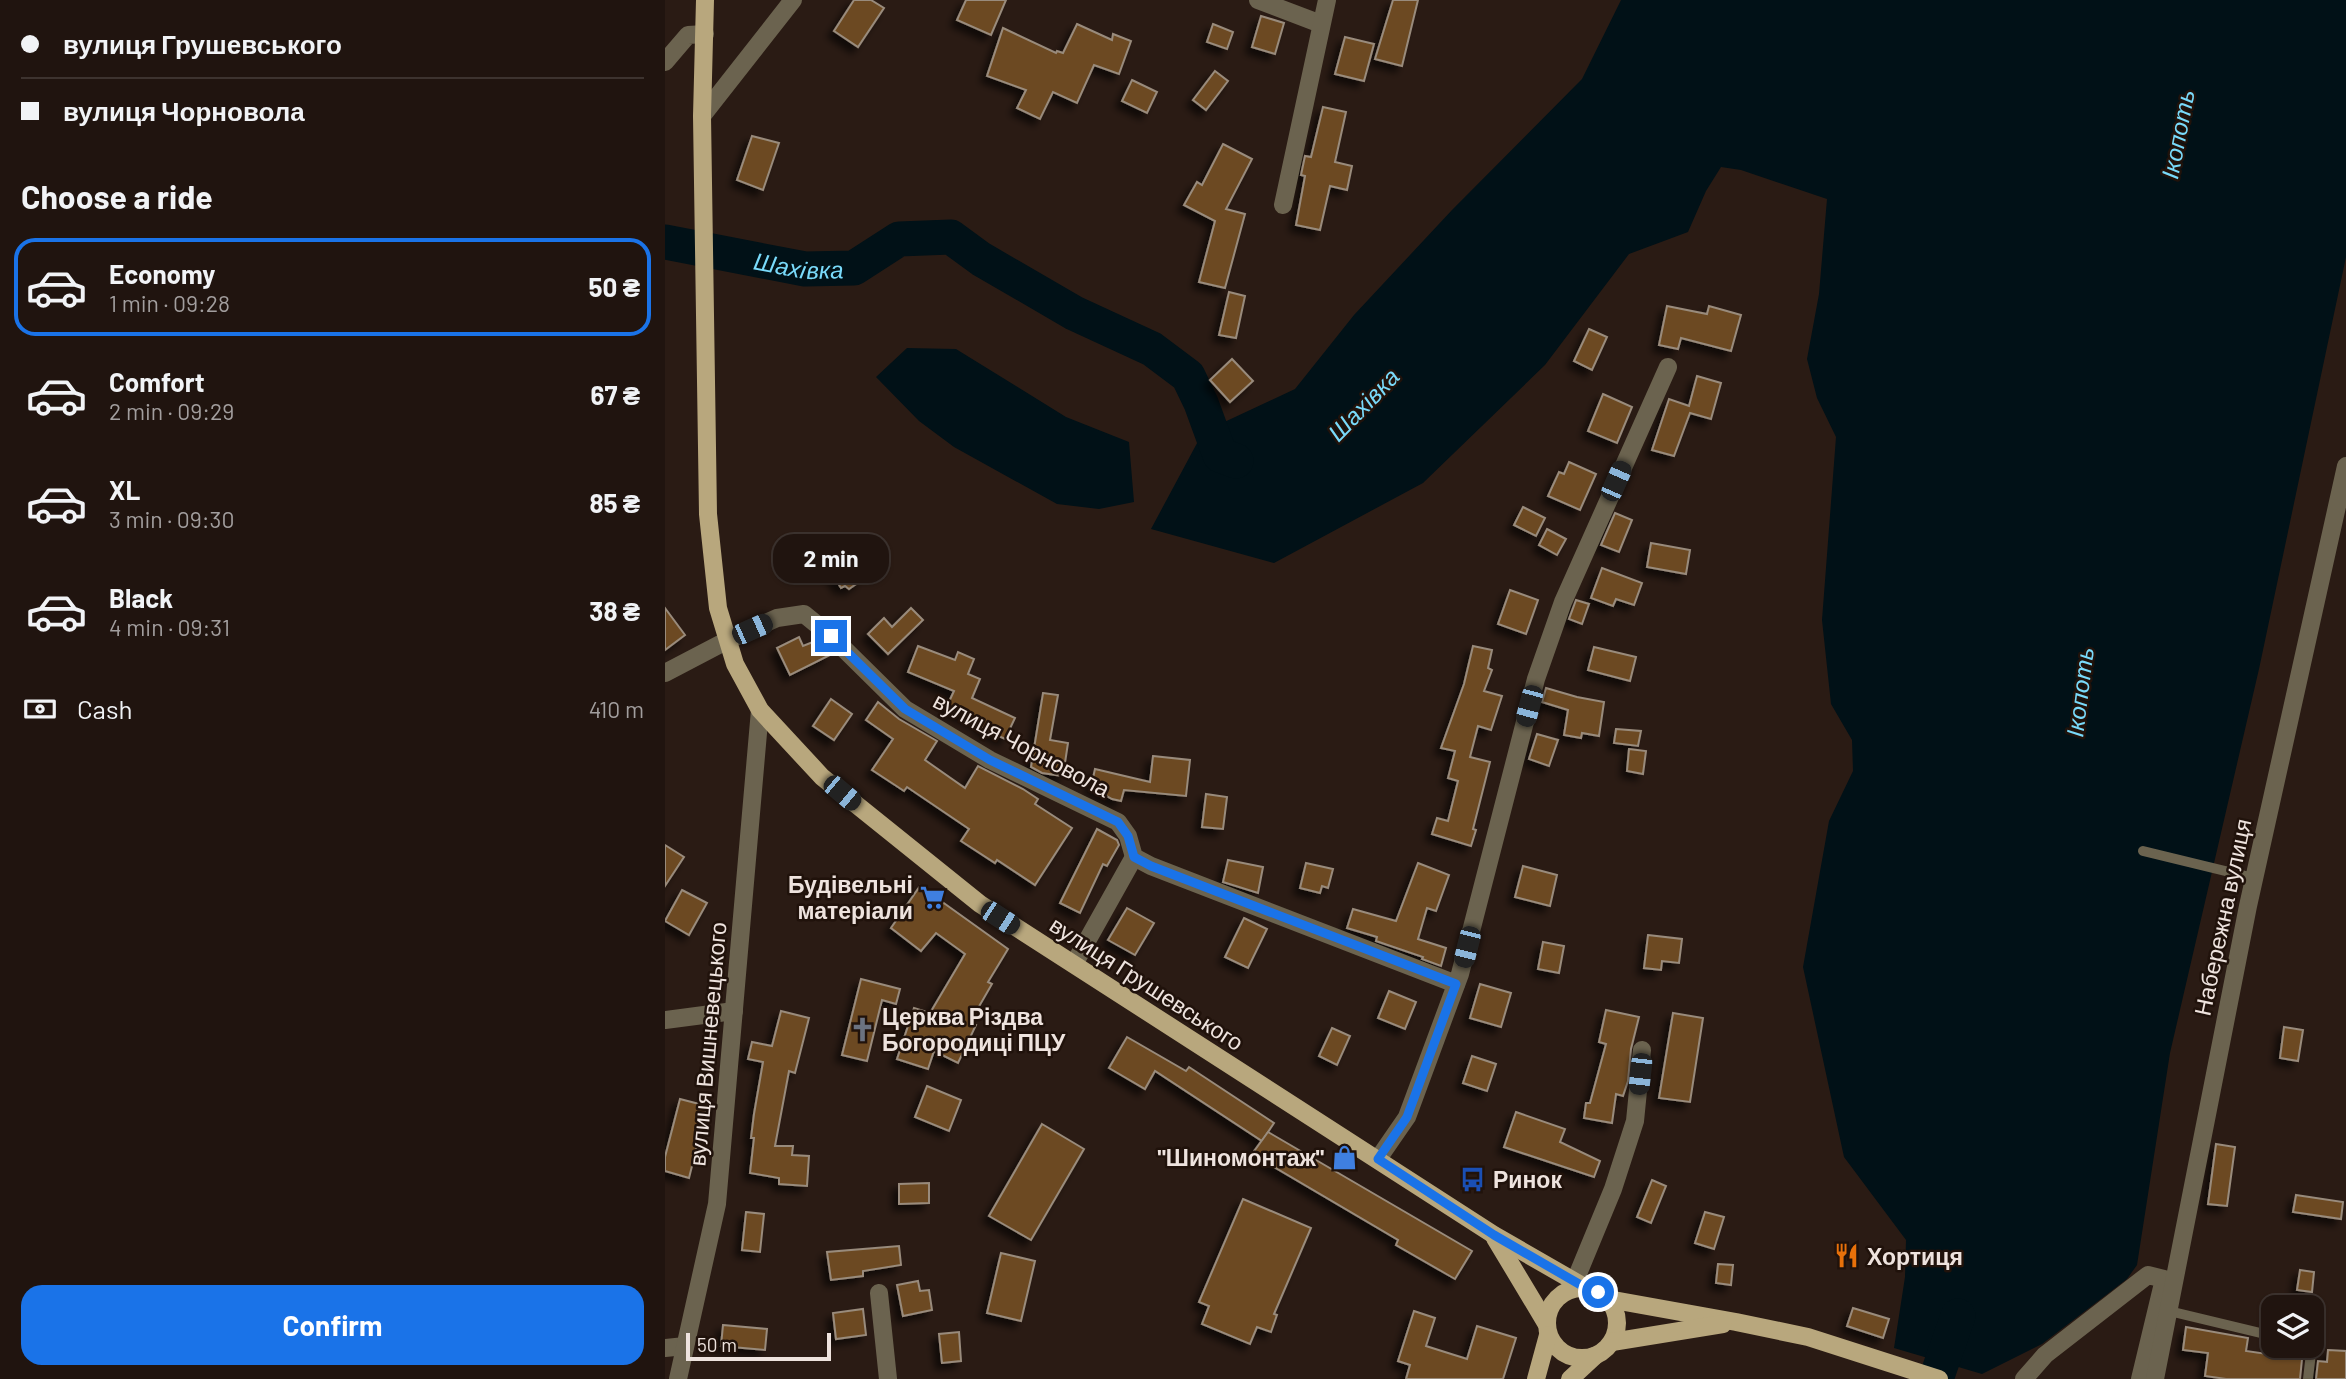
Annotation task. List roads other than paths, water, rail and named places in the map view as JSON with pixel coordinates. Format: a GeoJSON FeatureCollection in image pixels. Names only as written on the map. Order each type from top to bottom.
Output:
{"type":"FeatureCollection","features":[{"type":"Feature","properties":{"kind":"main road","name":"вулиця Грушевського"},"geometry":{"type":"LineString","coordinates":[[705,0],[702,116],[708,514],[718,608],[736,664],[760,710],[823,777],[980,904],[1494,1235],[1581,1285],[1608,1299],[1808,1337],[1938,1379]]}},
{"type":"Feature","properties":{"kind":"main road"},"geometry":{"type":"LineString","coordinates":[[1494,1235],[1554,1345],[1572,1357],[1584,1359],[1595,1356]]}},
{"type":"Feature","properties":{"kind":"main road"},"geometry":{"type":"LineString","coordinates":[[1536,1379],[1547,1329],[1548,1311],[1563,1293],[1581,1285]]}},
{"type":"Feature","properties":{"kind":"main road"},"geometry":{"type":"LineString","coordinates":[[1608,1299],[1617,1320],[1612,1342]]}},
{"type":"Feature","properties":{"kind":"main road"},"geometry":{"type":"LineString","coordinates":[[1570,1379],[1612,1342],[1737,1322]]}},
{"type":"Feature","properties":{"kind":"street"},"geometry":{"type":"LineString","coordinates":[[702,116],[793,0]]}},
{"type":"Feature","properties":{"kind":"street"},"geometry":{"type":"LineString","coordinates":[[1258,0],[1321,23]]}},
{"type":"Feature","properties":{"kind":"street"},"geometry":{"type":"LineString","coordinates":[[1283,205],[1327,0]]}},
{"type":"Feature","properties":{"kind":"street"},"geometry":{"type":"LineString","coordinates":[[665,62],[688,35],[705,34]]}},
{"type":"Feature","properties":{"kind":"street"},"geometry":{"type":"LineString","coordinates":[[1378,1159],[1407,1117],[1456,984],[1536,679],[1571,582],[1668,368]]}},
{"type":"Feature","properties":{"kind":"street","name":"Набережна вулиця"},"geometry":{"type":"LineString","coordinates":[[2155,1379],[2254,878],[2346,466]]}},
{"type":"Feature","properties":{"kind":"street","name":"вулиця Чорновола"},"geometry":{"type":"LineString","coordinates":[[728,640],[777,618],[804,614],[831,636],[905,709],[990,760],[1118,822],[1128,836],[1134,857]]}},
{"type":"Feature","properties":{"kind":"street"},"geometry":{"type":"LineString","coordinates":[[665,673],[728,640]]}},
{"type":"Feature","properties":{"kind":"street","name":"вулиця Вишневецького"},"geometry":{"type":"LineString","coordinates":[[678,1379],[717,1205],[760,710]]}},
{"type":"Feature","properties":{"kind":"street"},"geometry":{"type":"LineString","coordinates":[[1074,964],[1134,857],[1151,866],[1456,984]]}},
{"type":"Feature","properties":{"kind":"street"},"geometry":{"type":"LineString","coordinates":[[665,1020],[734,1011]]}},
{"type":"Feature","properties":{"kind":"street"},"geometry":{"type":"LineString","coordinates":[[1581,1285],[1635,1121],[1643,1051]]}},
{"type":"Feature","properties":{"kind":"street"},"geometry":{"type":"LineString","coordinates":[[2024,1379],[2045,1355],[2148,1275],[2164,1279],[2140,1379]]}},
{"type":"Feature","properties":{"kind":"street"},"geometry":{"type":"LineString","coordinates":[[879,1293],[888,1379]]}},
{"type":"Feature","properties":{"kind":"street"},"geometry":{"type":"LineString","coordinates":[[665,1348],[685,1346]]}},
{"type":"Feature","properties":{"kind":"lane"},"geometry":{"type":"LineString","coordinates":[[2143,851],[2254,878]]}},
{"type":"Feature","properties":{"kind":"lane"},"geometry":{"type":"LineString","coordinates":[[2169,1311],[2261,1333]]}},
{"type":"Feature","properties":{"kind":"lane"},"geometry":{"type":"LineString","coordinates":[[2308,1379],[2310,1358]]}},
{"type":"Feature","properties":{"kind":"water"},"geometry":{"type":"Polygon","coordinates":[[[1621,0],[2346,0],[2346,257],[2259,669],[2170,1053],[2137,1265],[2127,1279],[2042,1344],[1982,1374],[1894,1348],[1905,1277],[1906,1240],[1844,1157],[1803,967],[1829,821],[1853,771],[1852,740],[1831,704],[1822,620],[1836,437],[1817,398],[1807,359],[1819,294],[1827,199],[1741,170],[1721,167],[1706,191],[1688,232],[1629,254],[1545,365],[1423,483],[1274,563],[1151,529],[1203,432],[1295,389],[1354,315],[1452,210],[1582,79],[1621,0]]]}},
{"type":"Feature","properties":{"kind":"water"},"geometry":{"type":"Polygon","coordinates":[[[907,348],[956,349],[1066,417],[1129,442],[1134,502],[1099,509],[1057,504],[954,447],[919,421],[876,377],[907,348]]]}},
{"type":"Feature","properties":{"kind":"waterway","name":"Шахівка"},"geometry":{"type":"LineString","coordinates":[[665,242],[805,269],[854,268],[899,239],[951,237],[981,259],[1074,313],[1152,349],[1188,376],[1220,455],[1236,461]]}},
{"type":"Feature","properties":{"kind":"waterway","name":"Ікопоть"},"geometry":{"type":"LineString","coordinates":[[1936,1379],[1958,1316]]}},
{"type":"Feature","properties":{"kind":"place","name":"Будівельні матеріали"},"geometry":{"type":"Point","coordinates":[933,897]}},
{"type":"Feature","properties":{"kind":"place","name":"Церква Різдва Богородиці ПЦУ"},"geometry":{"type":"Point","coordinates":[862,1029]}},
{"type":"Feature","properties":{"kind":"place","name":"\"Шиномонтаж\""},"geometry":{"type":"Point","coordinates":[1344,1157]}},
{"type":"Feature","properties":{"kind":"place","name":"Ринок"},"geometry":{"type":"Point","coordinates":[1473,1179]}},
{"type":"Feature","properties":{"kind":"place","name":"Хортиця"},"geometry":{"type":"Point","coordinates":[1847,1256]}}]}
